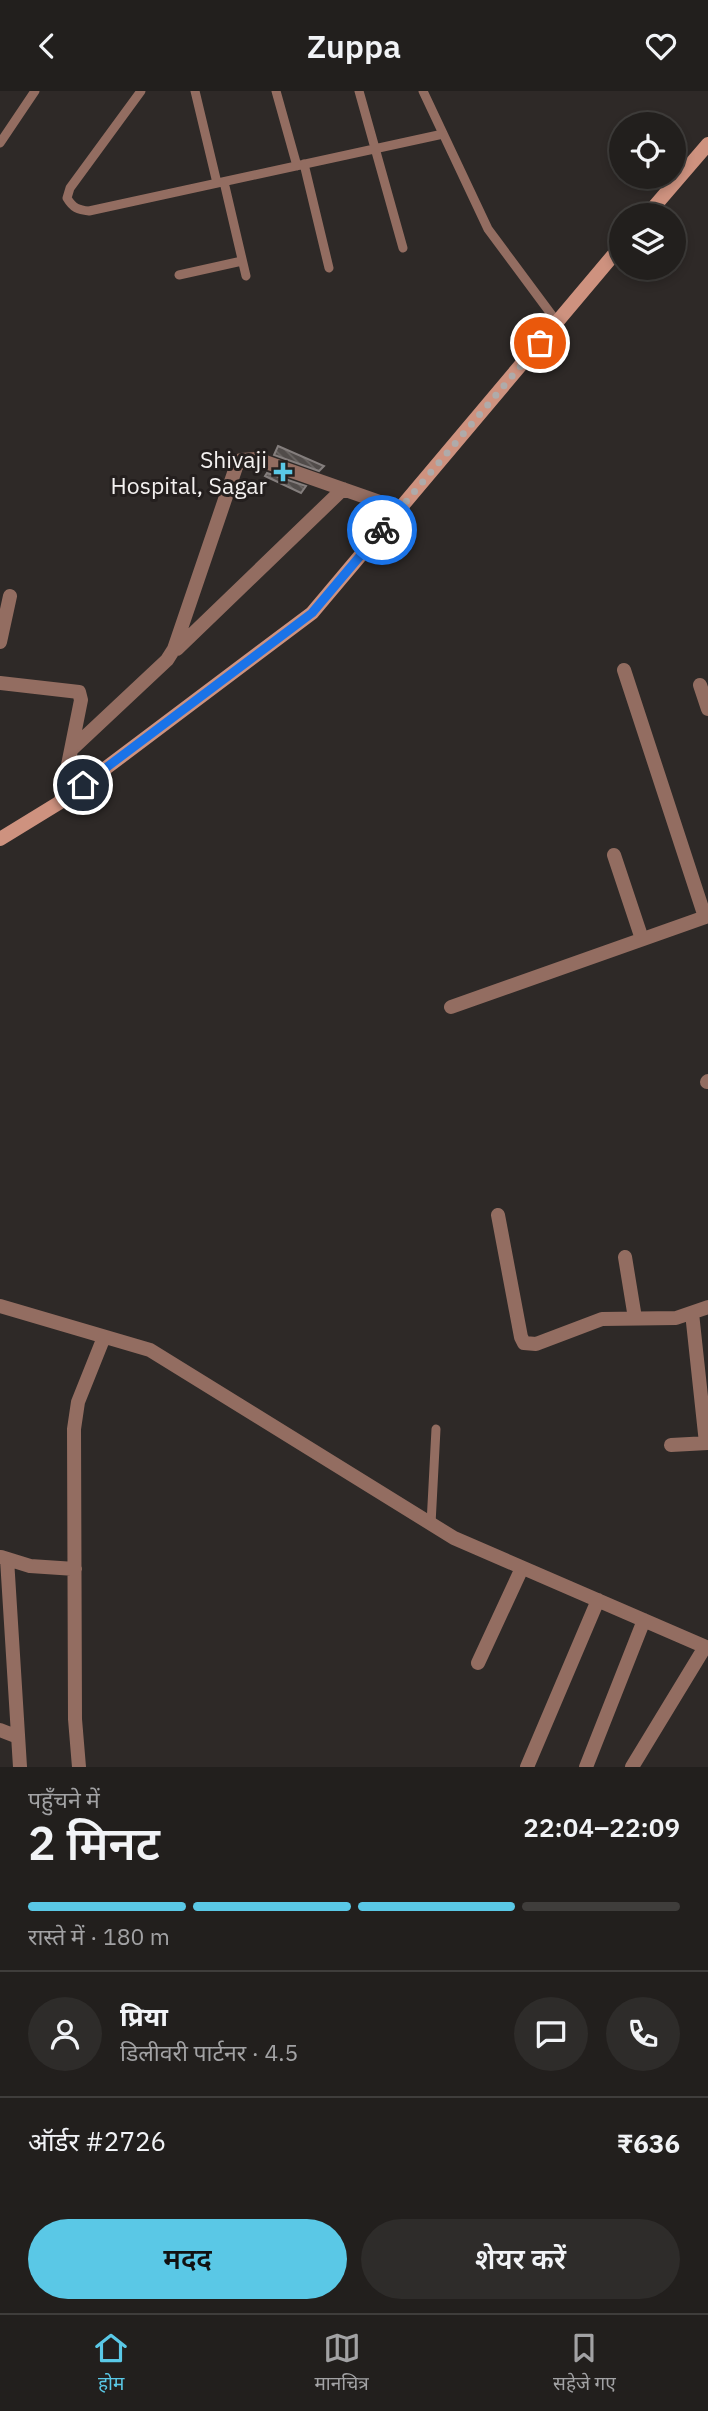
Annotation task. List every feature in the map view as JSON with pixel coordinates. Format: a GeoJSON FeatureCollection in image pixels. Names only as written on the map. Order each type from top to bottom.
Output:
{"type":"FeatureCollection","features":[{"type":"Feature","properties":{"kind":"main road"},"geometry":{"type":"LineString","coordinates":[[658,203],[708,143]]}},
{"type":"Feature","properties":{"kind":"main road"},"geometry":{"type":"LineString","coordinates":[[0,839],[61,800],[312,613],[609,260]]}},
{"type":"Feature","properties":{"kind":"street"},"geometry":{"type":"LineString","coordinates":[[169,657],[180,636],[236,467],[241,460],[257,459],[400,509]]}},
{"type":"Feature","properties":{"kind":"street"},"geometry":{"type":"LineString","coordinates":[[71,750],[343,489]]}},
{"type":"Feature","properties":{"kind":"street"},"geometry":{"type":"LineString","coordinates":[[0,642],[10,596]]}},
{"type":"Feature","properties":{"kind":"street"},"geometry":{"type":"LineString","coordinates":[[451,1007],[707,916],[624,670]]}},
{"type":"Feature","properties":{"kind":"street"},"geometry":{"type":"LineString","coordinates":[[0,683],[79,692],[81,699],[61,800]]}},
{"type":"Feature","properties":{"kind":"street"},"geometry":{"type":"LineString","coordinates":[[700,685],[708,709]]}},
{"type":"Feature","properties":{"kind":"street"},"geometry":{"type":"LineString","coordinates":[[614,855],[642,939]]}},
{"type":"Feature","properties":{"kind":"street"},"geometry":{"type":"LineString","coordinates":[[498,1215],[524,1343],[536,1344],[602,1319],[667,1319],[708,1307]]}},
{"type":"Feature","properties":{"kind":"street"},"geometry":{"type":"LineString","coordinates":[[625,1257],[635,1318]]}},
{"type":"Feature","properties":{"kind":"street"},"geometry":{"type":"LineString","coordinates":[[6,1307],[159,1354],[466,1544],[707,1647],[632,1767]]}},
{"type":"Feature","properties":{"kind":"street"},"geometry":{"type":"LineString","coordinates":[[671,1445],[707,1443],[692,1313]]}},
{"type":"Feature","properties":{"kind":"street"},"geometry":{"type":"LineString","coordinates":[[79,1767],[75,1719],[75,1414],[104,1337]]}},
{"type":"Feature","properties":{"kind":"street"},"geometry":{"type":"LineString","coordinates":[[20,1767],[18,1737],[7,1674],[3,1557],[41,1568],[75,1569]]}},
{"type":"Feature","properties":{"kind":"street"},"geometry":{"type":"LineString","coordinates":[[478,1663],[523,1568]]}},
{"type":"Feature","properties":{"kind":"street"},"geometry":{"type":"LineString","coordinates":[[527,1767],[598,1600]]}},
{"type":"Feature","properties":{"kind":"street"},"geometry":{"type":"LineString","coordinates":[[586,1767],[644,1620]]}},
{"type":"Feature","properties":{"kind":"street"},"geometry":{"type":"LineString","coordinates":[[0,1730],[18,1737]]}},
{"type":"Feature","properties":{"kind":"lane"},"geometry":{"type":"LineString","coordinates":[[0,143],[35,91]]}},
{"type":"Feature","properties":{"kind":"lane"},"geometry":{"type":"LineString","coordinates":[[141,91],[70,188],[67,198],[71,206],[78,210],[89,211],[443,134]]}},
{"type":"Feature","properties":{"kind":"lane"},"geometry":{"type":"LineString","coordinates":[[195,91],[246,276]]}},
{"type":"Feature","properties":{"kind":"lane"},"geometry":{"type":"LineString","coordinates":[[276,91],[301,165],[329,268]]}},
{"type":"Feature","properties":{"kind":"lane"},"geometry":{"type":"LineString","coordinates":[[359,91],[403,248]]}},
{"type":"Feature","properties":{"kind":"lane"},"geometry":{"type":"LineString","coordinates":[[423,91],[488,229],[557,322]]}},
{"type":"Feature","properties":{"kind":"lane"},"geometry":{"type":"LineString","coordinates":[[179,275],[242,261]]}},
{"type":"Feature","properties":{"kind":"lane"},"geometry":{"type":"LineString","coordinates":[[431,1524],[436,1429]]}},
{"type":"Feature","properties":{"kind":"building"},"geometry":{"type":"Polygon","coordinates":[[[278,446],[324,466],[319,471],[274,455],[278,446]]]}},
{"type":"Feature","properties":{"kind":"building"},"geometry":{"type":"Polygon","coordinates":[[[267,473],[306,486],[301,493],[265,476],[267,473]]]}},
{"type":"Feature","properties":{"kind":"way so far"},"geometry":{"type":"LineString","coordinates":[[382,530],[540,343]]}},
{"type":"Feature","properties":{"kind":"place","name":"Shivaji Hospital, Sagar"},"geometry":{"type":"Point","coordinates":[283,472]}},
{"type":"Feature","properties":{"kind":"route"},"geometry":{"type":"LineString","coordinates":[[83,785],[312,613],[382,530]]}}]}
